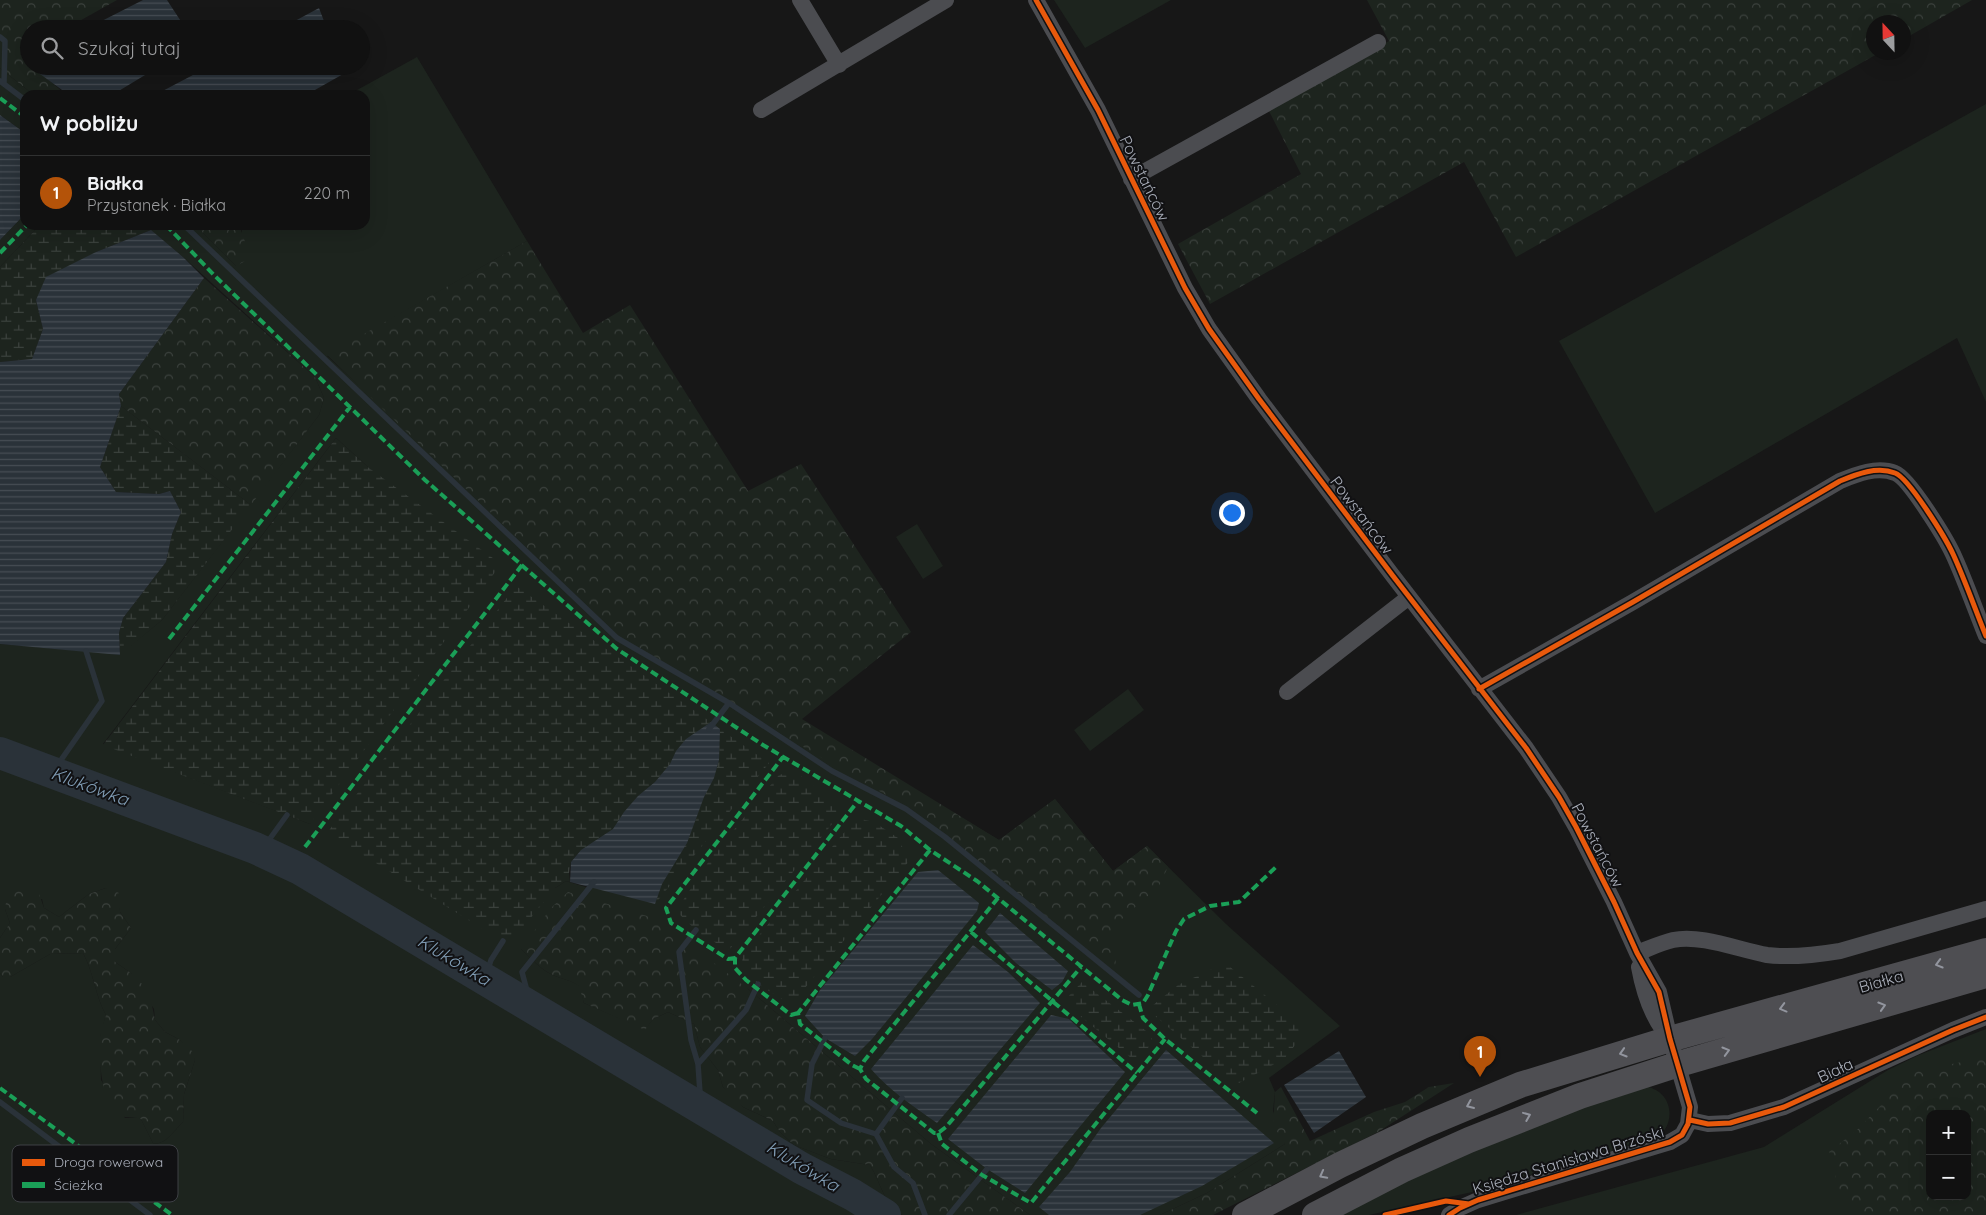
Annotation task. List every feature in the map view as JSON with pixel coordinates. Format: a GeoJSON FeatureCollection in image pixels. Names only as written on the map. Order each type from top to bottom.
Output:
{"type":"FeatureCollection","features":[{"type":"Feature","properties":{"kind":"highway","name":"Białka"},"geometry":{"type":"LineString","coordinates":[[1245,1215],[1376,1148],[1479,1101],[1544,1077],[1670,1039],[1986,951]]}},
{"type":"Feature","properties":{"kind":"highway","name":"Białka"},"geometry":{"type":"LineString","coordinates":[[1315,1215],[1402,1170],[1478,1136],[1580,1096],[1679,1064],[1986,975]]}},
{"type":"Feature","properties":{"kind":"street"},"geometry":{"type":"LineString","coordinates":[[800,0],[839,65]]}},
{"type":"Feature","properties":{"kind":"street"},"geometry":{"type":"LineString","coordinates":[[761,110],[946,0]]}},
{"type":"Feature","properties":{"kind":"street","name":"Powstańców"},"geometry":{"type":"LineString","coordinates":[[1036,0],[1098,110],[1185,288],[1209,328],[1259,399],[1408,597],[1526,748],[1558,797],[1596,865],[1637,953],[1646,996],[1656,1020],[1670,1039],[1679,1064]]}},
{"type":"Feature","properties":{"kind":"street","name":"Powstańców"},"geometry":{"type":"LineString","coordinates":[[1131,179],[1378,42]]}},
{"type":"Feature","properties":{"kind":"street"},"geometry":{"type":"LineString","coordinates":[[1479,689],[1633,602],[1840,481],[1862,472],[1879,470],[1896,473],[1909,484],[1952,553],[1986,636]]}},
{"type":"Feature","properties":{"kind":"street"},"geometry":{"type":"LineString","coordinates":[[1287,692],[1408,597]]}},
{"type":"Feature","properties":{"kind":"street"},"geometry":{"type":"LineString","coordinates":[[1637,953],[1673,940],[1682,939],[1703,941],[1768,955],[1816,955],[1840,951],[1986,909]]}},
{"type":"Feature","properties":{"kind":"street","name":"Biała"},"geometry":{"type":"LineString","coordinates":[[1690,1120],[1708,1124],[1730,1123],[1784,1107],[1882,1061],[1986,1017]]}},
{"type":"Feature","properties":{"kind":"street"},"geometry":{"type":"LineString","coordinates":[[1679,1064],[1688,1098],[1690,1120]]}},
{"type":"Feature","properties":{"kind":"street","name":"Księdza Stanisława Brzóski"},"geometry":{"type":"LineString","coordinates":[[1449,1215],[1478,1200],[1670,1142],[1682,1135],[1690,1120]]}},
{"type":"Feature","properties":{"kind":"green space"},"geometry":{"type":"Polygon","coordinates":[[[0,0],[117,0],[81,20],[20,20],[20,75],[43,75],[60,90],[28,90],[0,68],[0,0]]]}},
{"type":"Feature","properties":{"kind":"green space"},"geometry":{"type":"Polygon","coordinates":[[[1054,0],[1171,0],[1085,48],[1054,0]]]}},
{"type":"Feature","properties":{"kind":"green space"},"geometry":{"type":"Polygon","coordinates":[[[1367,0],[1972,0],[1911,35],[1911,15],[1866,15],[1867,60],[1516,257],[1464,162],[1210,304],[1178,244],[1301,174],[1268,109],[1389,41],[1367,0]]]}},
{"type":"Feature","properties":{"kind":"green space"},"geometry":{"type":"Polygon","coordinates":[[[417,57],[527,241],[327,356],[664,664],[781,734],[927,797],[999,840],[1055,799],[1113,871],[1147,846],[1226,924],[1340,1026],[1269,1078],[1275,1092],[1273,1111],[1285,1144],[1207,1193],[1160,1215],[1030,1215],[931,1144],[748,989],[521,949],[549,973],[580,986],[584,1003],[645,1029],[653,1019],[668,1012],[694,1024],[700,1047],[718,1070],[723,1087],[743,1107],[773,1121],[780,1132],[794,1145],[831,1159],[870,1165],[886,1198],[902,1215],[0,1215],[0,973],[3,977],[10,977],[50,954],[83,953],[106,1015],[100,1037],[101,1080],[125,1118],[138,1117],[141,1119],[153,1143],[165,1140],[183,1122],[184,1094],[195,1060],[180,1040],[165,1032],[155,1020],[154,1009],[131,973],[115,962],[115,949],[131,928],[120,912],[118,902],[106,888],[89,894],[59,917],[44,908],[42,899],[5,909],[10,923],[0,938],[0,644],[120,654],[162,620],[319,415],[324,398],[315,377],[183,257],[150,230],[200,230],[236,266],[242,231],[370,230],[370,90],[357,90],[417,57]],[[336,438],[103,744],[310,824],[369,468],[336,438]],[[516,586],[555,888],[566,881],[589,888],[516,586]]]}},
{"type":"Feature","properties":{"kind":"green space"},"geometry":{"type":"Polygon","coordinates":[[[0,68],[28,90],[20,90],[20,129],[0,115],[0,68]]]}},
{"type":"Feature","properties":{"kind":"green space"},"geometry":{"type":"Polygon","coordinates":[[[1986,104],[1986,402],[1957,338],[1655,513],[1559,341],[1986,104]]]}},
{"type":"Feature","properties":{"kind":"green space"},"geometry":{"type":"Polygon","coordinates":[[[20,219],[20,230],[35,230],[0,267],[0,240],[20,219]]]}},
{"type":"Feature","properties":{"kind":"green space"},"geometry":{"type":"Polygon","coordinates":[[[35,230],[151,230],[96,252],[36,300],[43,329],[32,359],[0,362],[0,267],[35,230]]]}},
{"type":"Feature","properties":{"kind":"green space"},"geometry":{"type":"Polygon","coordinates":[[[200,230],[241,230],[248,250],[247,260],[236,266],[200,230]]]}},
{"type":"Feature","properties":{"kind":"green space"},"geometry":{"type":"Polygon","coordinates":[[[527,241],[583,333],[630,305],[748,491],[801,464],[911,632],[802,719],[999,840],[1055,799],[1113,871],[1147,846],[1168,867],[1159,886],[1122,919],[1113,939],[1116,956],[1115,972],[912,810],[781,734],[617,634],[327,355],[527,241]]]}},
{"type":"Feature","properties":{"kind":"green space"},"geometry":{"type":"Polygon","coordinates":[[[204,278],[315,377],[324,398],[319,415],[251,505],[121,406],[119,394],[204,278]]]}},
{"type":"Feature","properties":{"kind":"green space"},"geometry":{"type":"Polygon","coordinates":[[[121,406],[251,505],[162,620],[120,655],[119,633],[123,618],[166,562],[172,534],[181,512],[170,491],[159,494],[116,492],[100,467],[121,406]]]}},
{"type":"Feature","properties":{"kind":"green space"},"geometry":{"type":"Polygon","coordinates":[[[336,438],[369,468],[501,564],[310,824],[103,745],[336,438]]]}},
{"type":"Feature","properties":{"kind":"green space"},"geometry":{"type":"Polygon","coordinates":[[[917,524],[943,566],[923,579],[896,537],[917,524]]]}},
{"type":"Feature","properties":{"kind":"green space"},"geometry":{"type":"Polygon","coordinates":[[[516,586],[711,722],[686,739],[676,751],[670,764],[655,782],[638,796],[613,829],[581,850],[571,862],[570,882],[566,881],[555,888],[509,945],[327,833],[516,586]]]}},
{"type":"Feature","properties":{"kind":"green space"},"geometry":{"type":"Polygon","coordinates":[[[1128,689],[1144,710],[1090,751],[1074,730],[1128,689]]]}},
{"type":"Feature","properties":{"kind":"green space"},"geometry":{"type":"Polygon","coordinates":[[[720,729],[769,763],[655,904],[662,884],[687,843],[704,797],[714,778],[719,760],[720,729]]]}},
{"type":"Feature","properties":{"kind":"green space"},"geometry":{"type":"Polygon","coordinates":[[[0,738],[19,745],[29,752],[33,757],[36,770],[23,773],[0,768],[0,738]]]}},
{"type":"Feature","properties":{"kind":"green space"},"geometry":{"type":"Polygon","coordinates":[[[794,771],[836,803],[837,818],[729,950],[700,934],[676,911],[713,855],[779,775],[794,771]]]}},
{"type":"Feature","properties":{"kind":"green space"},"geometry":{"type":"Polygon","coordinates":[[[856,818],[874,822],[898,838],[909,861],[791,1005],[758,984],[743,968],[742,956],[856,818]]]}},
{"type":"Feature","properties":{"kind":"green space"},"geometry":{"type":"Polygon","coordinates":[[[31,886],[37,888],[44,908],[59,917],[89,894],[106,888],[119,893],[120,912],[131,928],[115,949],[115,962],[131,973],[149,991],[155,1020],[165,1032],[180,1040],[192,1051],[195,1060],[184,1094],[183,1122],[165,1140],[153,1143],[141,1119],[118,1115],[107,1099],[100,1066],[101,1032],[106,1015],[83,953],[50,954],[10,977],[3,977],[0,973],[0,938],[10,923],[5,909],[8,890],[31,886]]]}},
{"type":"Feature","properties":{"kind":"green space"},"geometry":{"type":"Polygon","coordinates":[[[568,892],[657,919],[748,989],[931,1144],[1030,1215],[902,1215],[886,1198],[870,1165],[831,1159],[794,1145],[780,1132],[773,1121],[743,1107],[732,1098],[723,1087],[718,1070],[700,1047],[694,1024],[668,1012],[653,1019],[645,1030],[584,1003],[579,986],[549,973],[521,949],[551,908],[568,892]]]}},
{"type":"Feature","properties":{"kind":"green space"},"geometry":{"type":"Polygon","coordinates":[[[1225,963],[1297,1021],[1300,1039],[1284,1059],[1237,1084],[1231,1081],[1154,1015],[1152,1006],[1178,985],[1225,963]]]}},
{"type":"Feature","properties":{"kind":"green space"},"geometry":{"type":"Polygon","coordinates":[[[1082,982],[1150,1034],[1153,1042],[1136,1062],[1074,1011],[1066,999],[1082,982]]]}},
{"type":"Feature","properties":{"kind":"green space"},"geometry":{"type":"Polygon","coordinates":[[[1986,1029],[1986,1215],[1516,1215],[1764,1147],[1888,1070],[1919,1055],[1986,1029]]]}},
{"type":"Feature","properties":{"kind":"green space"},"geometry":{"type":"Polygon","coordinates":[[[1986,1057],[1986,1215],[1851,1215],[1838,1186],[1829,1152],[1857,1130],[1913,1072],[1986,1057]]]}},
{"type":"Feature","properties":{"kind":"green space"},"geometry":{"type":"Polygon","coordinates":[[[1454,1083],[1378,1132],[1213,1215],[1160,1215],[1207,1193],[1285,1144],[1273,1125],[1275,1092],[1281,1087],[1310,1141],[1374,1112],[1405,1102],[1429,1087],[1454,1083]]]}},
{"type":"Feature","properties":{"kind":"green space"},"geometry":{"type":"Polygon","coordinates":[[[1637,1085],[1656,1090],[1668,1103],[1668,1123],[1661,1134],[1655,1138],[1472,1192],[1369,1215],[1337,1215],[1418,1172],[1637,1085]]]}},
{"type":"Feature","properties":{"kind":"shaded area"},"geometry":{"type":"Polygon","coordinates":[[[143,0],[167,0],[180,20],[104,20],[143,0]]]}},
{"type":"Feature","properties":{"kind":"shaded area"},"geometry":{"type":"Polygon","coordinates":[[[319,8],[324,20],[297,20],[319,8]]]}},
{"type":"Feature","properties":{"kind":"shaded area"},"geometry":{"type":"Polygon","coordinates":[[[41,75],[145,75],[120,90],[62,90],[41,75]]]}},
{"type":"Feature","properties":{"kind":"shaded area"},"geometry":{"type":"Polygon","coordinates":[[[193,75],[341,75],[315,90],[164,90],[193,75]]]}},
{"type":"Feature","properties":{"kind":"shaded area"},"geometry":{"type":"Polygon","coordinates":[[[0,115],[20,129],[20,219],[0,240],[0,115]]]}},
{"type":"Feature","properties":{"kind":"shaded area"},"geometry":{"type":"Polygon","coordinates":[[[151,230],[204,278],[119,394],[121,406],[100,467],[116,492],[159,494],[170,491],[181,512],[172,534],[166,562],[123,618],[119,633],[120,655],[0,644],[0,362],[32,359],[43,329],[36,300],[46,277],[96,252],[151,230]]]}},
{"type":"Feature","properties":{"kind":"shaded area"},"geometry":{"type":"Polygon","coordinates":[[[711,722],[720,729],[719,760],[714,778],[704,797],[687,843],[662,884],[655,904],[570,882],[571,862],[581,850],[613,829],[638,796],[655,782],[670,764],[676,751],[686,739],[711,722]]]}},
{"type":"Feature","properties":{"kind":"shaded area"},"geometry":{"type":"Polygon","coordinates":[[[938,870],[979,903],[977,911],[872,1039],[855,1056],[825,1038],[805,1016],[820,990],[918,872],[938,870]]]}},
{"type":"Feature","properties":{"kind":"shaded area"},"geometry":{"type":"Polygon","coordinates":[[[1000,913],[1068,971],[1062,982],[1052,990],[1016,963],[985,932],[1000,913]]]}},
{"type":"Feature","properties":{"kind":"shaded area"},"geometry":{"type":"Polygon","coordinates":[[[973,945],[1008,972],[1040,1003],[937,1123],[894,1091],[871,1069],[973,945]]]}},
{"type":"Feature","properties":{"kind":"shaded area"},"geometry":{"type":"Polygon","coordinates":[[[1051,1015],[1069,1019],[1125,1072],[1025,1193],[987,1169],[948,1139],[1051,1015]]]}},
{"type":"Feature","properties":{"kind":"shaded area"},"geometry":{"type":"Polygon","coordinates":[[[1166,1050],[1274,1143],[1202,1186],[1140,1215],[1049,1215],[1039,1207],[1070,1172],[1101,1128],[1166,1050]]]}},
{"type":"Feature","properties":{"kind":"shaded area"},"geometry":{"type":"Polygon","coordinates":[[[1339,1051],[1366,1097],[1314,1133],[1284,1085],[1339,1051]]]}},
{"type":"Feature","properties":{"kind":"waterway"},"geometry":{"type":"LineString","coordinates":[[0,37],[5,41],[4,84]]}},
{"type":"Feature","properties":{"kind":"waterway"},"geometry":{"type":"LineString","coordinates":[[0,81],[20,96]]}},
{"type":"Feature","properties":{"kind":"waterway"},"geometry":{"type":"LineString","coordinates":[[189,230],[617,638],[729,703],[832,771],[906,809],[945,837],[1139,995]]}},
{"type":"Feature","properties":{"kind":"waterway"},"geometry":{"type":"LineString","coordinates":[[52,773],[102,701],[86,651]]}},
{"type":"Feature","properties":{"kind":"waterway"},"geometry":{"type":"LineString","coordinates":[[709,729],[729,703]]}},
{"type":"Feature","properties":{"kind":"waterway","name":"Klukówka"},"geometry":{"type":"LineString","coordinates":[[0,753],[255,848],[300,869],[801,1168],[853,1195],[885,1215]]}},
{"type":"Feature","properties":{"kind":"waterway"},"geometry":{"type":"LineString","coordinates":[[261,851],[287,815]]}},
{"type":"Feature","properties":{"kind":"waterway"},"geometry":{"type":"LineString","coordinates":[[531,1006],[522,972],[594,882]]}},
{"type":"Feature","properties":{"kind":"waterway"},"geometry":{"type":"LineString","coordinates":[[696,930],[679,952],[691,1040],[698,1064],[701,1108]]}},
{"type":"Feature","properties":{"kind":"waterway"},"geometry":{"type":"LineString","coordinates":[[485,979],[491,960],[503,941]]}},
{"type":"Feature","properties":{"kind":"waterway"},"geometry":{"type":"LineString","coordinates":[[698,1064],[746,1010],[758,984]]}},
{"type":"Feature","properties":{"kind":"waterway"},"geometry":{"type":"LineString","coordinates":[[825,1038],[812,1064],[807,1100],[841,1123],[876,1134],[894,1167],[913,1183],[925,1215]]}},
{"type":"Feature","properties":{"kind":"waterway"},"geometry":{"type":"LineString","coordinates":[[876,1134],[902,1098]]}},
{"type":"Feature","properties":{"kind":"waterway"},"geometry":{"type":"LineString","coordinates":[[0,1102],[57,1145]]}},
{"type":"Feature","properties":{"kind":"waterway"},"geometry":{"type":"LineString","coordinates":[[949,1215],[987,1169]]}},
{"type":"Feature","properties":{"kind":"waterway"},"geometry":{"type":"LineString","coordinates":[[133,1202],[150,1215]]}},
{"type":"Feature","properties":{"kind":"marked path"},"geometry":{"type":"LineString","coordinates":[[0,98],[20,113]]}},
{"type":"Feature","properties":{"kind":"marked path"},"geometry":{"type":"LineString","coordinates":[[0,253],[22,230]]}},
{"type":"Feature","properties":{"kind":"marked path"},"geometry":{"type":"LineString","coordinates":[[171,230],[215,276],[425,480],[617,649],[763,745],[901,826],[930,850],[977,881],[1122,1000],[1132,1005],[1143,1003],[1176,931],[1184,919],[1210,906],[1239,902],[1276,867]]}},
{"type":"Feature","properties":{"kind":"marked path"},"geometry":{"type":"LineString","coordinates":[[169,639],[350,407]]}},
{"type":"Feature","properties":{"kind":"marked path"},"geometry":{"type":"LineString","coordinates":[[305,847],[522,565]]}},
{"type":"Feature","properties":{"kind":"marked path"},"geometry":{"type":"LineString","coordinates":[[735,958],[728,959],[671,923],[666,908],[783,757]]}},
{"type":"Feature","properties":{"kind":"marked path"},"geometry":{"type":"LineString","coordinates":[[798,1013],[791,1015],[746,980],[735,968],[735,958],[858,801]]}},
{"type":"Feature","properties":{"kind":"marked path"},"geometry":{"type":"LineString","coordinates":[[860,1069],[852,1065],[800,1024],[798,1013],[930,850]]}},
{"type":"Feature","properties":{"kind":"marked path"},"geometry":{"type":"LineString","coordinates":[[998,898],[864,1061],[860,1069],[866,1079],[934,1133],[938,1133],[946,1127],[1081,967]]}},
{"type":"Feature","properties":{"kind":"marked path"},"geometry":{"type":"LineString","coordinates":[[971,932],[1137,1073]]}},
{"type":"Feature","properties":{"kind":"marked path"},"geometry":{"type":"LineString","coordinates":[[1139,1004],[1143,1018],[1165,1039],[1257,1113]]}},
{"type":"Feature","properties":{"kind":"marked path"},"geometry":{"type":"LineString","coordinates":[[938,1133],[942,1144],[982,1175],[1031,1203],[1165,1039]]}},
{"type":"Feature","properties":{"kind":"marked path"},"geometry":{"type":"LineString","coordinates":[[0,1088],[77,1145]]}},
{"type":"Feature","properties":{"kind":"marked path"},"geometry":{"type":"LineString","coordinates":[[154,1202],[172,1215]]}},
{"type":"Feature","properties":{"kind":"cycle path"},"geometry":{"type":"LineString","coordinates":[[1036,0],[1098,110],[1185,288],[1209,329],[1259,399],[1526,748],[1559,797],[1576,827],[1614,902],[1637,953],[1659,992],[1670,1039],[1690,1107],[1688,1124],[1682,1135],[1670,1142],[1478,1200],[1449,1215]]}},
{"type":"Feature","properties":{"kind":"cycle path"},"geometry":{"type":"LineString","coordinates":[[1479,689],[1633,602],[1840,481],[1860,474],[1881,470],[1895,473],[1901,477],[1927,510],[1953,554],[1986,636]]}},
{"type":"Feature","properties":{"kind":"cycle path"},"geometry":{"type":"LineString","coordinates":[[1690,1120],[1708,1124],[1730,1123],[1784,1107],[1953,1030],[1986,1017]]}},
{"type":"Feature","properties":{"kind":"cycle path"},"geometry":{"type":"LineString","coordinates":[[1385,1215],[1446,1201],[1469,1204]]}},
{"type":"Feature","properties":{"kind":"place","name":"Białka"},"geometry":{"type":"Point","coordinates":[1480,1077]}}]}
